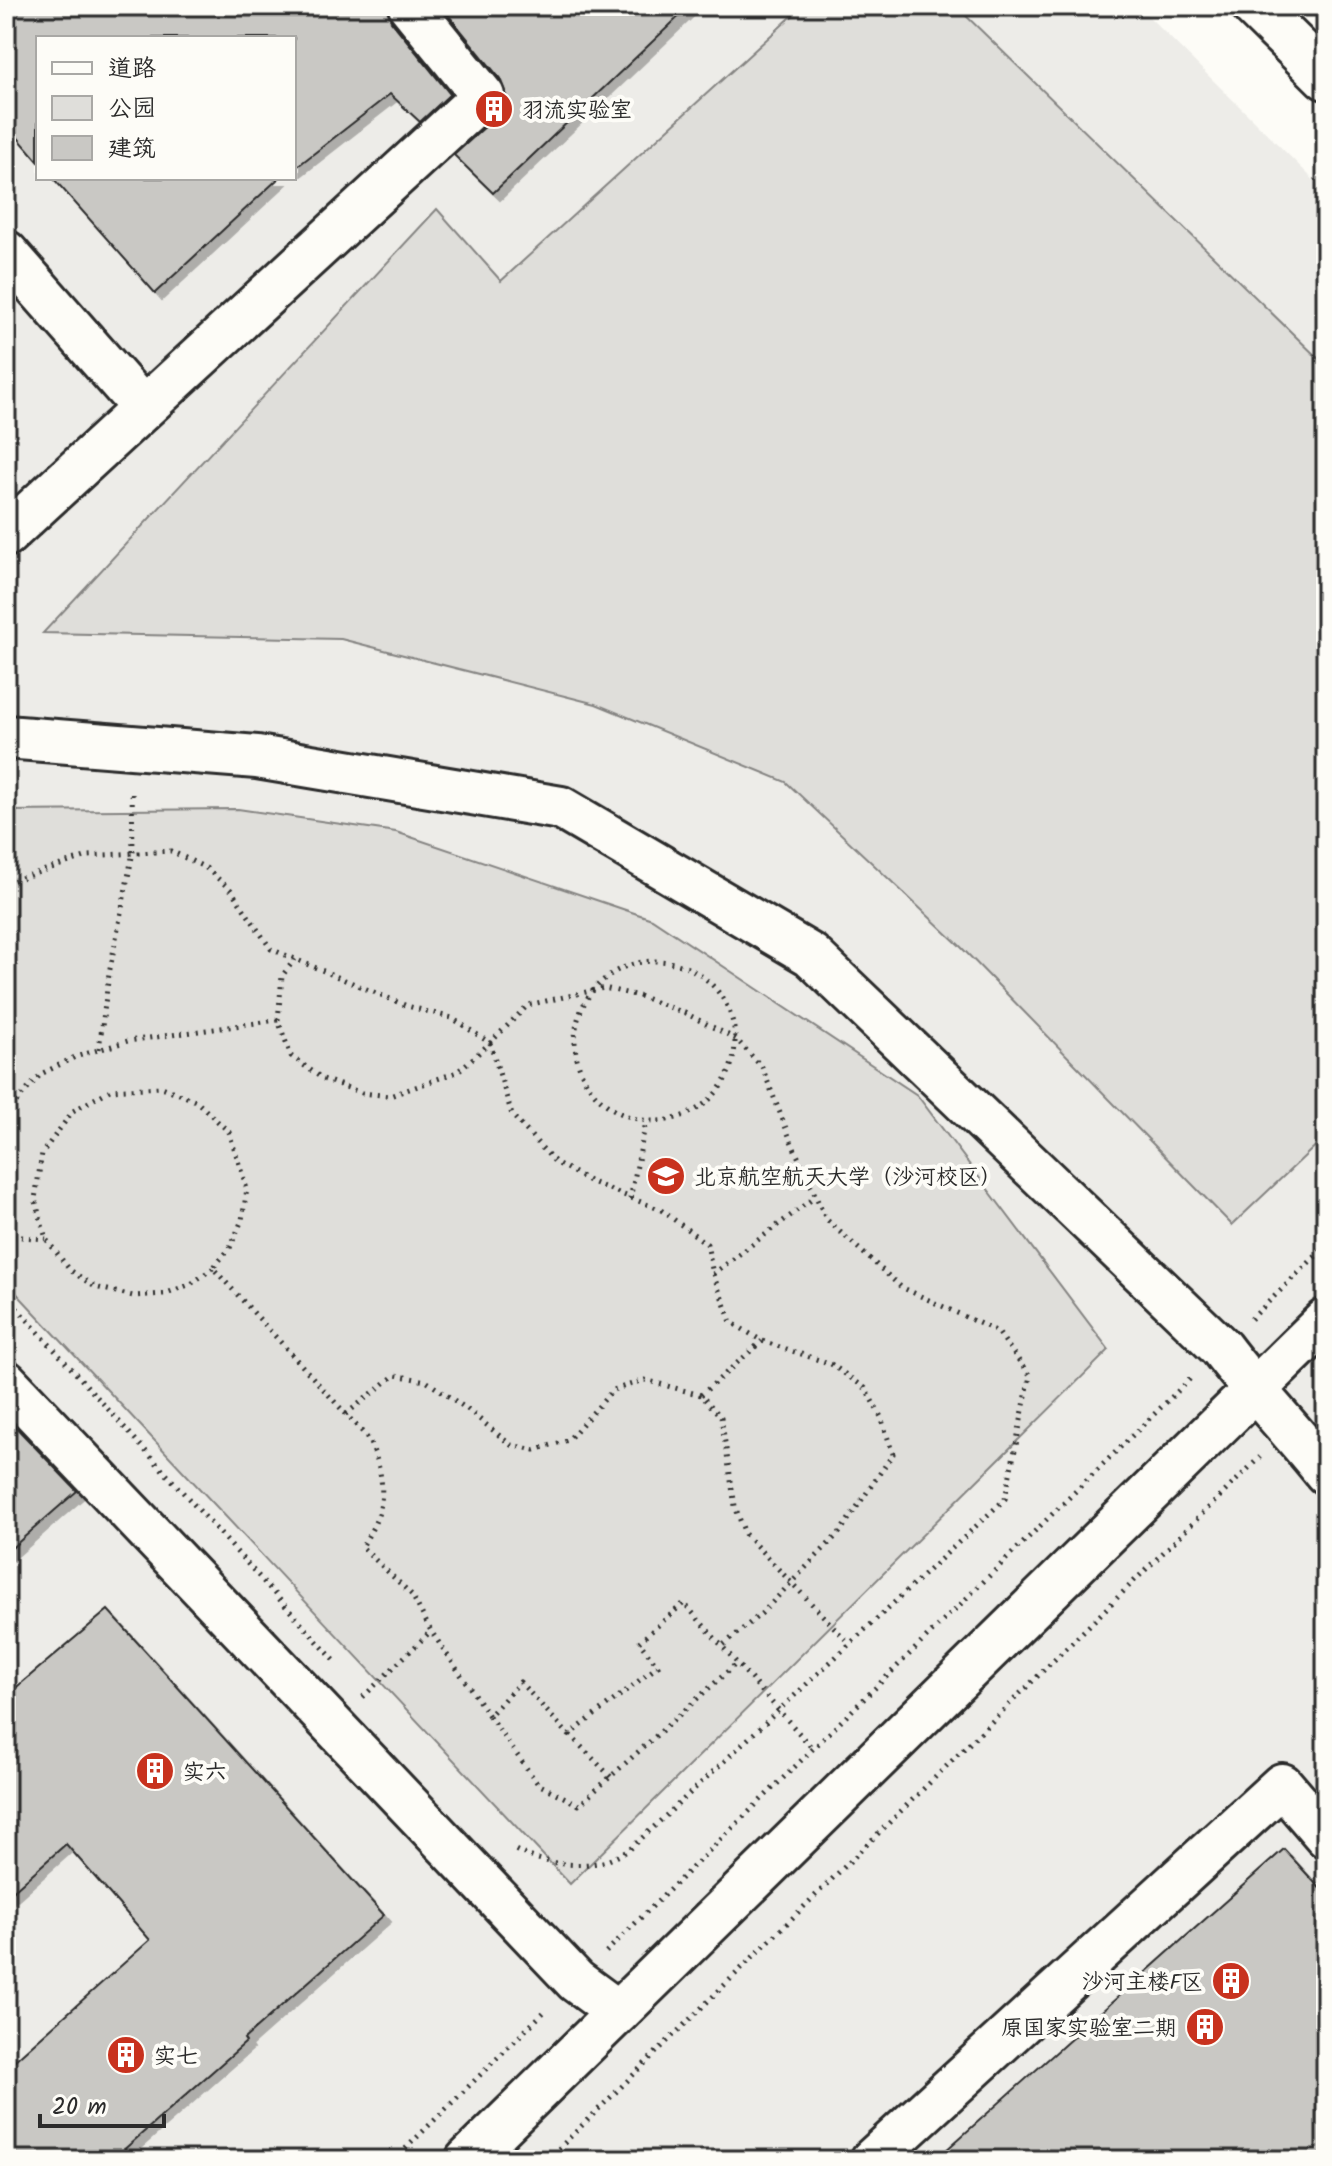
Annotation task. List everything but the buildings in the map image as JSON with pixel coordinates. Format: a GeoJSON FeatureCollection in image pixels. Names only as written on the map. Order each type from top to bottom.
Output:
{"type":"FeatureCollection","features":[{"type":"Feature","properties":{"kind":"street"},"geometry":{"type":"LineString","coordinates":[[6,535],[483,96],[410,6]]}},
{"type":"Feature","properties":{"kind":"street"},"geometry":{"type":"LineString","coordinates":[[1254,6],[1326,77]]}},
{"type":"Feature","properties":{"kind":"street"},"geometry":{"type":"LineString","coordinates":[[6,252],[143,408]]}},
{"type":"Feature","properties":{"kind":"street"},"geometry":{"type":"LineString","coordinates":[[6,737],[257,757],[561,808],[811,955],[1221,1348],[1253,1391],[1290,1427],[1326,1473]]}},
{"type":"Feature","properties":{"kind":"street"},"geometry":{"type":"LineString","coordinates":[[467,2160],[1326,1320]]}},
{"type":"Feature","properties":{"kind":"street"},"geometry":{"type":"LineString","coordinates":[[6,1382],[576,1981],[618,2012]]}},
{"type":"Feature","properties":{"kind":"street"},"geometry":{"type":"LineString","coordinates":[[872,2160],[1282,1785],[1326,1836]]}},
{"type":"Feature","properties":{"kind":"path"},"geometry":{"type":"LineString","coordinates":[[99,1049],[109,974],[133,852],[131,747]]}},
{"type":"Feature","properties":{"kind":"path"},"geometry":{"type":"LineString","coordinates":[[6,883],[88,856],[133,852],[171,851],[206,868],[231,890],[271,949],[407,1006],[452,1018],[490,1043],[512,1115],[555,1162],[589,1181],[661,1210],[707,1244],[713,1274],[731,1322],[762,1341],[831,1364],[865,1388],[881,1417],[893,1454],[840,1532],[762,1613],[722,1646]]}},
{"type":"Feature","properties":{"kind":"path"},"geometry":{"type":"LineString","coordinates":[[295,959],[282,976],[278,1020],[291,1056],[323,1079],[362,1093],[390,1096],[434,1083],[457,1072],[528,1005],[604,988],[639,996],[685,1013],[736,1039],[762,1067],[826,1219],[901,1287],[998,1332],[1030,1376],[1005,1499],[629,1850],[604,1861],[569,1864],[522,1855],[509,1847]]}},
{"type":"Feature","properties":{"kind":"path"},"geometry":{"type":"LineString","coordinates":[[647,961],[680,965],[709,981],[728,1008],[736,1039],[730,1073],[710,1101],[680,1118],[646,1122],[614,1112],[589,1089],[575,1058],[576,1023],[591,992],[615,971],[647,961]]}},
{"type":"Feature","properties":{"kind":"path"},"geometry":{"type":"LineString","coordinates":[[6,1114],[41,1074],[75,1057],[128,1041],[278,1020]]}},
{"type":"Feature","properties":{"kind":"path"},"geometry":{"type":"LineString","coordinates":[[162,1087],[196,1101],[229,1132],[247,1189],[242,1220],[230,1248],[213,1268],[191,1284],[164,1294],[133,1296],[95,1287],[70,1270],[46,1239],[35,1199],[42,1153],[73,1111],[110,1090],[162,1087]]}},
{"type":"Feature","properties":{"kind":"path"},"geometry":{"type":"LineString","coordinates":[[630,1199],[646,1122]]}},
{"type":"Feature","properties":{"kind":"path"},"geometry":{"type":"LineString","coordinates":[[713,1274],[815,1197]]}},
{"type":"Feature","properties":{"kind":"path"},"geometry":{"type":"LineString","coordinates":[[6,1226],[8,1238],[46,1239]]}},
{"type":"Feature","properties":{"kind":"path"},"geometry":{"type":"LineString","coordinates":[[394,2160],[1326,1246]]}},
{"type":"Feature","properties":{"kind":"path"},"geometry":{"type":"LineString","coordinates":[[213,1268],[366,1436],[378,1455],[380,1511],[362,1547],[412,1595],[431,1631],[538,1784],[579,1805],[737,1663]]}},
{"type":"Feature","properties":{"kind":"path"},"geometry":{"type":"LineString","coordinates":[[6,1296],[344,1671]]}},
{"type":"Feature","properties":{"kind":"path"},"geometry":{"type":"LineString","coordinates":[[701,1395],[762,1341]]}},
{"type":"Feature","properties":{"kind":"path"},"geometry":{"type":"LineString","coordinates":[[346,1414],[395,1375],[426,1381],[511,1445],[535,1450],[568,1440],[613,1390],[645,1380],[701,1395],[721,1417],[735,1506],[745,1534],[849,1643]]}},
{"type":"Feature","properties":{"kind":"path"},"geometry":{"type":"LineString","coordinates":[[547,2160],[1290,1427]]}},
{"type":"Feature","properties":{"kind":"path"},"geometry":{"type":"LineString","coordinates":[[569,1735],[658,1666],[639,1642],[684,1603],[813,1749]]}},
{"type":"Feature","properties":{"kind":"path"},"geometry":{"type":"LineString","coordinates":[[333,1725],[431,1631]]}},
{"type":"Feature","properties":{"kind":"path"},"geometry":{"type":"LineString","coordinates":[[489,1716],[520,1682],[611,1777]]}},
{"type":"Feature","properties":{"kind":"path"},"geometry":{"type":"LineString","coordinates":[[365,1695],[375,1706]]}},
{"type":"Feature","properties":{"kind":"shaded area","name":"北京航空航天大学（沙河校区）"},"geometry":{"type":"Polygon","coordinates":[[[6,6],[1138,6],[1326,192],[1326,2160],[6,2160],[6,6]]]}},
{"type":"Feature","properties":{"kind":"green space"},"geometry":{"type":"Polygon","coordinates":[[[803,6],[956,6],[1326,366],[1326,1136],[1232,1225],[959,945],[786,782],[596,704],[341,639],[43,633],[437,209],[501,281],[803,6]]]}},
{"type":"Feature","properties":{"kind":"green space"},"geometry":{"type":"Polygon","coordinates":[[[238,809],[396,832],[652,919],[917,1095],[1109,1350],[570,1884],[6,1282],[6,811],[238,809]]]}},
{"type":"Feature","properties":{"kind":"place","name":"羽流实验室"},"geometry":{"type":"Point","coordinates":[494,109]}},
{"type":"Feature","properties":{"kind":"place","name":"北京航空航天大学（沙河校区）"},"geometry":{"type":"Point","coordinates":[666,1176]}},
{"type":"Feature","properties":{"kind":"place","name":"实六"},"geometry":{"type":"Point","coordinates":[155,1771]}},
{"type":"Feature","properties":{"kind":"place","name":"沙河主楼F区"},"geometry":{"type":"Point","coordinates":[1231,1981]}},
{"type":"Feature","properties":{"kind":"place","name":"原国家实验室二期"},"geometry":{"type":"Point","coordinates":[1205,2027]}},
{"type":"Feature","properties":{"kind":"place","name":"实七"},"geometry":{"type":"Point","coordinates":[126,2055]}}]}
